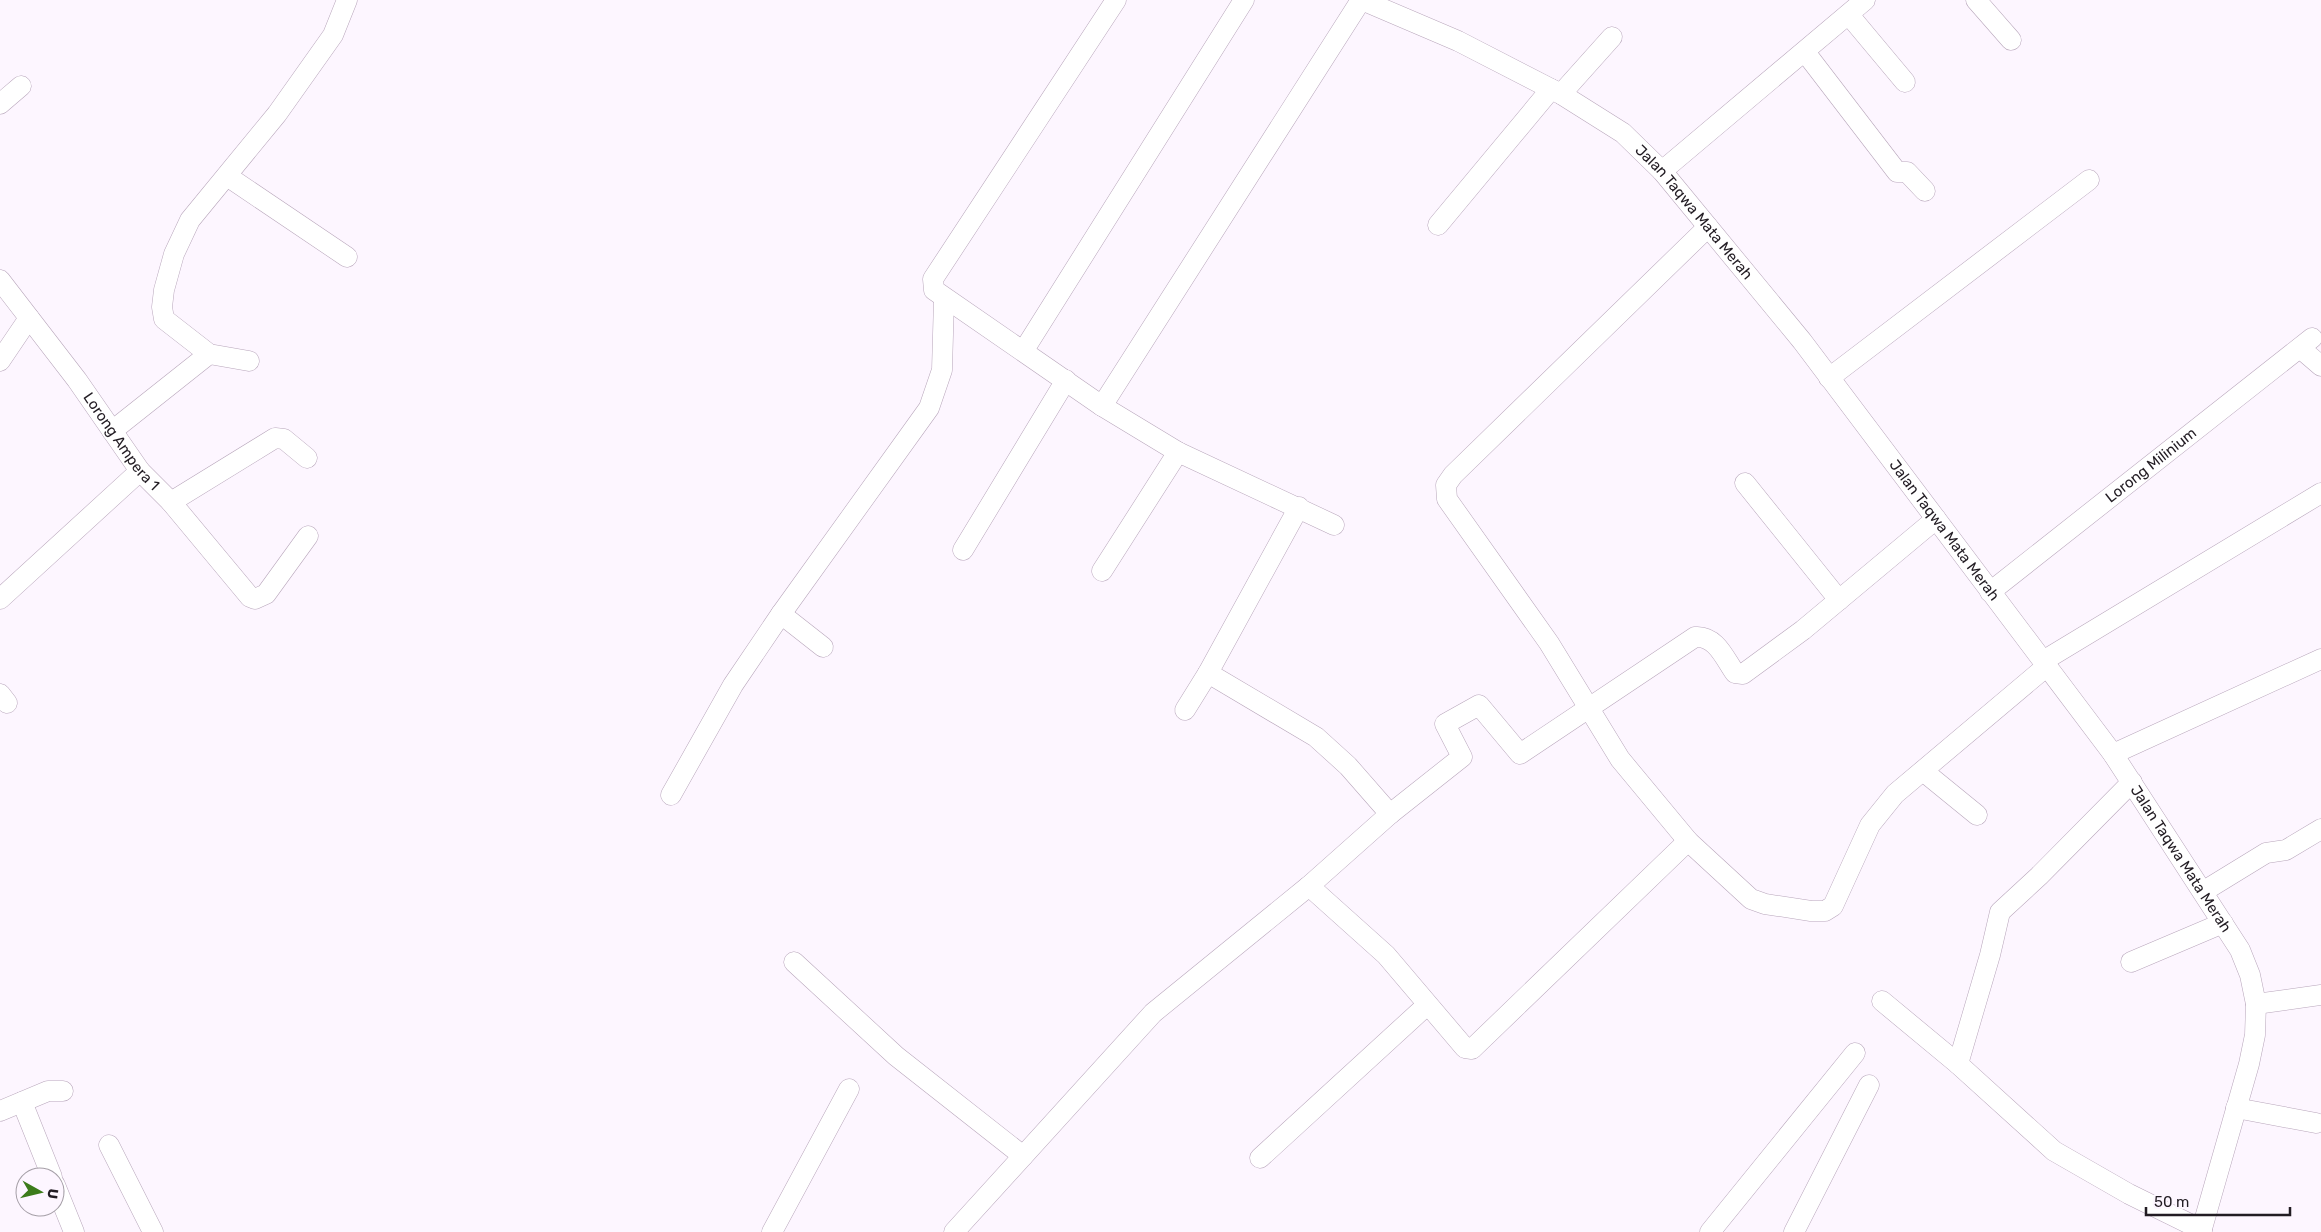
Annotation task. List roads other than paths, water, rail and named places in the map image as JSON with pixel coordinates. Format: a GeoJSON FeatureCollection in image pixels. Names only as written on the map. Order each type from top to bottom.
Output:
{"type":"FeatureCollection","features":[{"type":"Feature","properties":{"kind":"street"},"geometry":{"type":"LineString","coordinates":[[249,361],[209,354],[164,319],[162,307],[174,254],[190,220],[277,114],[334,34],[348,0]]}},
{"type":"Feature","properties":{"kind":"street"},"geometry":{"type":"LineString","coordinates":[[1116,0],[933,280],[934,290],[944,299],[1024,350],[1102,406],[1178,452],[1334,525]]}},
{"type":"Feature","properties":{"kind":"street"},"geometry":{"type":"LineString","coordinates":[[1024,350],[1244,0]]}},
{"type":"Feature","properties":{"kind":"street"},"geometry":{"type":"LineString","coordinates":[[1102,406],[1361,0]]}},
{"type":"Feature","properties":{"kind":"street","name":"Jalan Taqwa Mata Merah"},"geometry":{"type":"LineString","coordinates":[[1361,0],[1458,41],[1556,91],[1623,133],[1662,171],[1829,378],[2113,754],[2204,891],[2240,950],[2247,966],[2256,1004],[2255,1035],[2201,1231]]}},
{"type":"Feature","properties":{"kind":"street"},"geometry":{"type":"LineString","coordinates":[[1662,171],[1865,0]]}},
{"type":"Feature","properties":{"kind":"street"},"geometry":{"type":"LineString","coordinates":[[1976,0],[2011,40]]}},
{"type":"Feature","properties":{"kind":"street"},"geometry":{"type":"LineString","coordinates":[[1849,15],[1905,82]]}},
{"type":"Feature","properties":{"kind":"street"},"geometry":{"type":"LineString","coordinates":[[1438,225],[1556,91],[1612,37]]}},
{"type":"Feature","properties":{"kind":"street"},"geometry":{"type":"LineString","coordinates":[[1805,52],[1897,172],[1907,172],[1925,191]]}},
{"type":"Feature","properties":{"kind":"street"},"geometry":{"type":"LineString","coordinates":[[0,104],[20,86]]}},
{"type":"Feature","properties":{"kind":"street"},"geometry":{"type":"LineString","coordinates":[[227,176],[347,257]]}},
{"type":"Feature","properties":{"kind":"street"},"geometry":{"type":"LineString","coordinates":[[1829,378],[2089,180]]}},
{"type":"Feature","properties":{"kind":"street"},"geometry":{"type":"LineString","coordinates":[[1708,227],[1453,475],[1446,485],[1447,499],[1549,643],[1620,759],[1688,841],[1751,899],[1765,904],[1810,911],[1829,910],[1833,906],[1870,825],[1895,794],[2045,664],[2321,493]]}},
{"type":"Feature","properties":{"kind":"street","name":"Lorong Ampera 1"},"geometry":{"type":"LineString","coordinates":[[0,280],[77,380],[140,472],[171,502],[250,597],[256,599],[266,594],[308,536]]}},
{"type":"Feature","properties":{"kind":"street"},"geometry":{"type":"LineString","coordinates":[[671,795],[733,685],[781,614],[928,408],[942,370],[944,299]]}},
{"type":"Feature","properties":{"kind":"street"},"geometry":{"type":"LineString","coordinates":[[0,361],[29,318]]}},
{"type":"Feature","properties":{"kind":"street","name":"Lorong Milinium"},"geometry":{"type":"LineString","coordinates":[[1990,592],[2306,343],[2321,366]]}},
{"type":"Feature","properties":{"kind":"street"},"geometry":{"type":"LineString","coordinates":[[112,431],[209,354]]}},
{"type":"Feature","properties":{"kind":"street"},"geometry":{"type":"LineString","coordinates":[[963,550],[1066,380]]}},
{"type":"Feature","properties":{"kind":"street"},"geometry":{"type":"LineString","coordinates":[[171,502],[275,438],[284,439],[307,458]]}},
{"type":"Feature","properties":{"kind":"street"},"geometry":{"type":"LineString","coordinates":[[1102,571],[1178,452]]}},
{"type":"Feature","properties":{"kind":"street"},"geometry":{"type":"LineString","coordinates":[[0,599],[140,472]]}},
{"type":"Feature","properties":{"kind":"street"},"geometry":{"type":"LineString","coordinates":[[1745,483],[1839,600]]}},
{"type":"Feature","properties":{"kind":"street"},"geometry":{"type":"LineString","coordinates":[[1186,710],[1299,507]]}},
{"type":"Feature","properties":{"kind":"street"},"geometry":{"type":"LineString","coordinates":[[954,1232],[1153,1013],[1462,756],[1445,724],[1479,705],[1520,754],[1588,707],[1695,637],[1700,636],[1714,642],[1735,673],[1743,674],[1839,600],[1936,519]]}},
{"type":"Feature","properties":{"kind":"street"},"geometry":{"type":"LineString","coordinates":[[781,614],[823,647]]}},
{"type":"Feature","properties":{"kind":"street"},"geometry":{"type":"LineString","coordinates":[[2113,754],[2321,659]]}},
{"type":"Feature","properties":{"kind":"street"},"geometry":{"type":"LineString","coordinates":[[1208,673],[1316,737],[1348,766],[1390,814]]}},
{"type":"Feature","properties":{"kind":"street"},"geometry":{"type":"LineString","coordinates":[[1923,771],[1977,815]]}},
{"type":"Feature","properties":{"kind":"street"},"geometry":{"type":"LineString","coordinates":[[1958,1064],[1990,955],[2000,912],[2039,876],[2132,782]]}},
{"type":"Feature","properties":{"kind":"street"},"geometry":{"type":"LineString","coordinates":[[2204,891],[2266,853],[2286,850],[2321,829]]}},
{"type":"Feature","properties":{"kind":"street"},"geometry":{"type":"LineString","coordinates":[[1308,886],[1386,955],[1427,1005],[1466,1048],[1473,1049],[1688,841]]}},
{"type":"Feature","properties":{"kind":"street"},"geometry":{"type":"LineString","coordinates":[[2131,962],[2223,923]]}},
{"type":"Feature","properties":{"kind":"street"},"geometry":{"type":"LineString","coordinates":[[794,962],[896,1056],[1025,1153]]}},
{"type":"Feature","properties":{"kind":"street"},"geometry":{"type":"LineString","coordinates":[[2256,1004],[2321,995]]}},
{"type":"Feature","properties":{"kind":"street"},"geometry":{"type":"LineString","coordinates":[[1882,1002],[1958,1064],[2054,1151],[2129,1194],[2201,1231]]}},
{"type":"Feature","properties":{"kind":"street"},"geometry":{"type":"LineString","coordinates":[[1260,1158],[1427,1005]]}},
{"type":"Feature","properties":{"kind":"street"},"geometry":{"type":"LineString","coordinates":[[1710,1232],[1855,1053]]}},
{"type":"Feature","properties":{"kind":"street"},"geometry":{"type":"LineString","coordinates":[[1794,1232],[1869,1085]]}},
{"type":"Feature","properties":{"kind":"street"},"geometry":{"type":"LineString","coordinates":[[772,1232],[849,1089]]}},
{"type":"Feature","properties":{"kind":"street"},"geometry":{"type":"LineString","coordinates":[[0,1111],[48,1092],[63,1091]]}},
{"type":"Feature","properties":{"kind":"street"},"geometry":{"type":"LineString","coordinates":[[22,1102],[48,1167]]}},
{"type":"Feature","properties":{"kind":"street"},"geometry":{"type":"LineString","coordinates":[[2236,1108],[2316,1123]]}},
{"type":"Feature","properties":{"kind":"street"},"geometry":{"type":"LineString","coordinates":[[109,1145],[153,1232]]}},
{"type":"Feature","properties":{"kind":"street"},"geometry":{"type":"LineString","coordinates":[[65,1210],[74,1232]]}}]}
